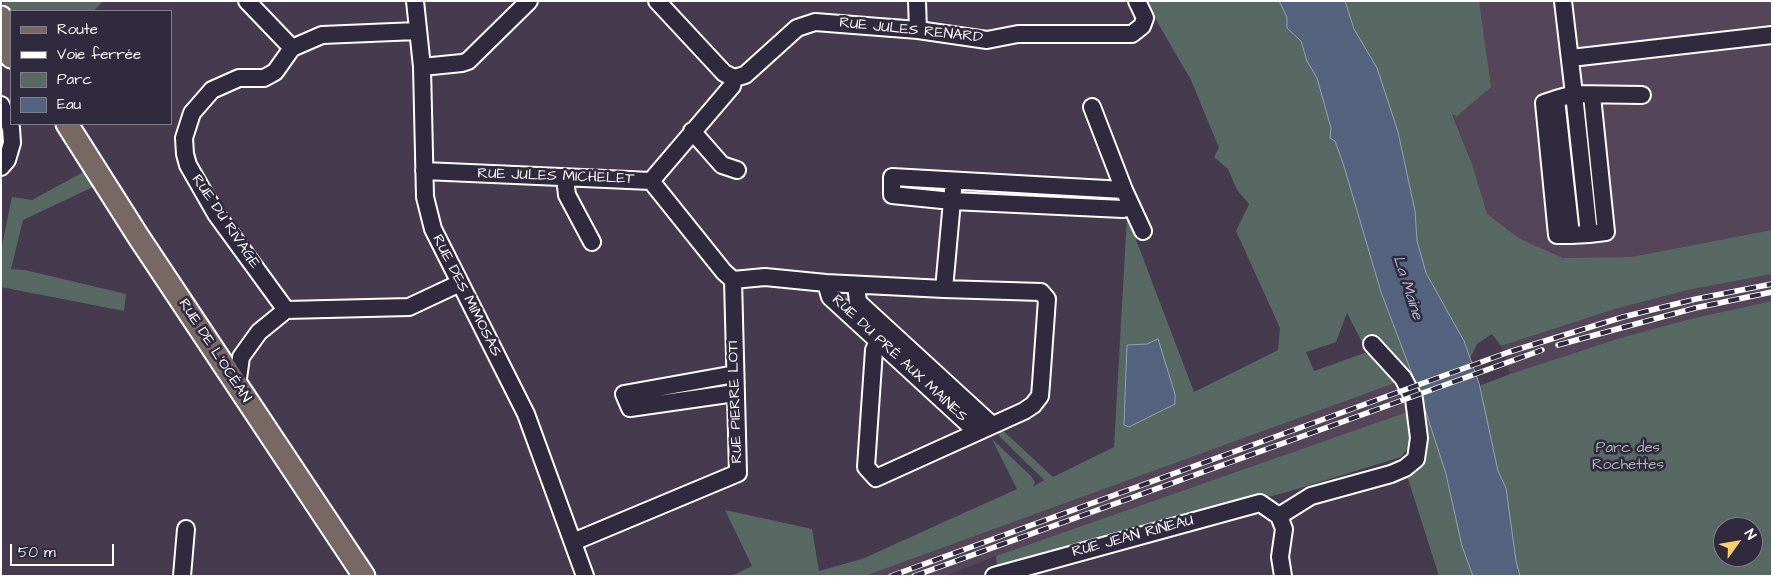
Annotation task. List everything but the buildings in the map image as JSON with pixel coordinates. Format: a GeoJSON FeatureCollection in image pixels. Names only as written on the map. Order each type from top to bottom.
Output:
{"type":"FeatureCollection","features":[{"type":"Feature","properties":{"kind":"main road"},"geometry":{"type":"LineString","coordinates":[[1,18],[10,32]]}},
{"type":"Feature","properties":{"kind":"main road"},"geometry":{"type":"LineString","coordinates":[[1,42],[10,56]]}},
{"type":"Feature","properties":{"kind":"main road","name":"RUE DE L'OCÉAN"},"geometry":{"type":"LineString","coordinates":[[68,125],[237,386],[364,576]]}},
{"type":"Feature","properties":{"kind":"street"},"geometry":{"type":"LineString","coordinates":[[247,1],[292,48],[322,35],[418,31]]}},
{"type":"Feature","properties":{"kind":"street","name":"RUE DES MIMOSAS"},"geometry":{"type":"LineString","coordinates":[[414,1],[422,67],[425,197],[433,230],[458,284],[526,414],[584,576]]}},
{"type":"Feature","properties":{"kind":"street"},"geometry":{"type":"LineString","coordinates":[[422,67],[462,64],[468,61],[529,1]]}},
{"type":"Feature","properties":{"kind":"street"},"geometry":{"type":"LineString","coordinates":[[656,1],[724,73],[734,78]]}},
{"type":"Feature","properties":{"kind":"street"},"geometry":{"type":"LineString","coordinates":[[917,1],[918,30]]}},
{"type":"Feature","properties":{"kind":"street","name":"RUE JULES RENARD"},"geometry":{"type":"LineString","coordinates":[[713,106],[732,86],[734,78],[745,75],[797,28],[814,22],[918,30],[987,40],[1018,34],[1132,34],[1142,26],[1145,18],[1137,1]]}},
{"type":"Feature","properties":{"kind":"street"},"geometry":{"type":"LineString","coordinates":[[1563,1],[1589,234]]}},
{"type":"Feature","properties":{"kind":"street"},"geometry":{"type":"LineString","coordinates":[[1570,58],[1735,38],[1769,36]]}},
{"type":"Feature","properties":{"kind":"street","name":"RUE DU RIVAGE"},"geometry":{"type":"LineString","coordinates":[[286,310],[216,214],[188,165],[184,138],[192,112],[212,90],[239,78],[264,78],[275,72],[292,48]]}},
{"type":"Feature","properties":{"kind":"street"},"geometry":{"type":"LineString","coordinates":[[1592,96],[1606,232],[1557,235],[1544,103],[1574,94],[1592,96],[1642,95]]}},
{"type":"Feature","properties":{"kind":"street"},"geometry":{"type":"LineString","coordinates":[[1,105],[10,122]]}},
{"type":"Feature","properties":{"kind":"street","name":"RUE JULES MICHELET"},"geometry":{"type":"LineString","coordinates":[[424,171],[650,181],[713,106]]}},
{"type":"Feature","properties":{"kind":"street"},"geometry":{"type":"LineString","coordinates":[[1092,107],[1124,190],[1143,231]]}},
{"type":"Feature","properties":{"kind":"street"},"geometry":{"type":"LineString","coordinates":[[1,167],[10,151],[12,135],[10,125]]}},
{"type":"Feature","properties":{"kind":"street"},"geometry":{"type":"LineString","coordinates":[[692,131],[722,165],[738,170]]}},
{"type":"Feature","properties":{"kind":"street"},"geometry":{"type":"LineString","coordinates":[[1124,190],[892,177],[892,195],[952,201],[1123,209],[1132,207]]}},
{"type":"Feature","properties":{"kind":"street"},"geometry":{"type":"LineString","coordinates":[[564,178],[567,195],[592,242]]}},
{"type":"Feature","properties":{"kind":"street"},"geometry":{"type":"LineString","coordinates":[[650,181],[724,272],[733,280],[765,277],[826,283],[1041,292],[1046,299],[1040,396],[1033,405],[1024,411],[876,478],[866,467],[874,350],[878,342]]}},
{"type":"Feature","properties":{"kind":"street"},"geometry":{"type":"LineString","coordinates":[[944,289],[953,181]]}},
{"type":"Feature","properties":{"kind":"street","name":"RUE PIERRE LOTI"},"geometry":{"type":"LineString","coordinates":[[573,542],[738,473],[733,280]]}},
{"type":"Feature","properties":{"kind":"street","name":"RUE DU PRÉ AUX MAINES"},"geometry":{"type":"LineString","coordinates":[[826,283],[830,297],[878,342],[985,428]]}},
{"type":"Feature","properties":{"kind":"street"},"geometry":{"type":"LineString","coordinates":[[237,386],[241,357],[259,332],[286,310],[409,307],[458,284]]}},
{"type":"Feature","properties":{"kind":"street","name":"RUE DU PRÉ AUX MAINES"},"geometry":{"type":"LineString","coordinates":[[856,284],[858,302],[985,428]]}},
{"type":"Feature","properties":{"kind":"street"},"geometry":{"type":"LineString","coordinates":[[1283,576],[1280,556],[1284,529],[1276,513],[1311,496],[1391,474],[1404,468],[1416,459],[1419,438],[1414,398],[1403,378],[1372,344]]}},
{"type":"Feature","properties":{"kind":"street"},"geometry":{"type":"LineString","coordinates":[[735,374],[624,394],[630,408],[735,393]]}},
{"type":"Feature","properties":{"kind":"street","name":"RUE JEAN RINEAU"},"geometry":{"type":"LineString","coordinates":[[994,576],[1250,505],[1260,503],[1276,513]]}},
{"type":"Feature","properties":{"kind":"street"},"geometry":{"type":"LineString","coordinates":[[182,576],[186,529]]}},
{"type":"Feature","properties":{"kind":"shaded area"},"geometry":{"type":"Polygon","coordinates":[[[1409,1],[1772,1],[1772,251],[1513,320],[1472,164],[1409,1]]]}},
{"type":"Feature","properties":{"kind":"shaded area"},"geometry":{"type":"Polygon","coordinates":[[[1772,274],[1772,301],[1694,318],[1620,338],[1510,374],[1501,346],[1615,309],[1688,290],[1772,274]]]}},
{"type":"Feature","properties":{"kind":"shaded area"},"geometry":{"type":"Polygon","coordinates":[[[1395,383],[1410,411],[996,556],[946,576],[865,576],[1395,383]]]}},
{"type":"Feature","properties":{"kind":"green space"},"geometry":{"type":"Polygon","coordinates":[[[2,1],[103,1],[95,10],[10,10],[10,13],[2,1]]]}},
{"type":"Feature","properties":{"kind":"green space","name":"Parc des Rochettes"},"geometry":{"type":"Polygon","coordinates":[[[1145,1],[1479,1],[1491,87],[1457,116],[1452,114],[1472,164],[1487,214],[1520,239],[1563,258],[1632,257],[1772,230],[1772,274],[1688,290],[1615,309],[1501,346],[1492,334],[1477,344],[1451,397],[1510,374],[1620,338],[1694,318],[1772,301],[1772,576],[1439,576],[1408,479],[1412,443],[1401,457],[1287,492],[997,566],[996,556],[1410,411],[1395,383],[865,576],[732,576],[752,566],[725,510],[812,529],[819,571],[862,559],[1017,489],[992,439],[1031,476],[1035,482],[1033,487],[1044,480],[1000,437],[997,430],[1000,428],[1053,477],[1114,447],[1127,216],[1194,392],[1278,350],[1280,328],[1236,231],[1249,204],[1237,190],[1228,169],[1214,157],[1219,148],[1191,80],[1145,1]],[[1347,313],[1336,342],[1306,352],[1314,371],[1367,352],[1347,313]]]}},
{"type":"Feature","properties":{"kind":"green space"},"geometry":{"type":"Polygon","coordinates":[[[87,170],[95,186],[23,220],[11,269],[25,270],[126,294],[124,311],[1,287],[1,250],[12,197],[32,200],[87,170]]]}},
{"type":"Feature","properties":{"kind":"green space"},"geometry":{"type":"Polygon","coordinates":[[[963,187],[1119,195],[1120,203],[963,195],[963,187]]]}},
{"type":"Feature","properties":{"kind":"water","name":"La Maine"},"geometry":{"type":"Polygon","coordinates":[[[1279,1],[1345,1],[1354,29],[1377,68],[1398,132],[1415,211],[1417,241],[1426,273],[1464,341],[1479,383],[1498,471],[1506,488],[1516,561],[1520,576],[1473,576],[1462,546],[1446,474],[1423,403],[1381,292],[1343,163],[1335,141],[1330,138],[1331,128],[1317,78],[1307,61],[1301,41],[1287,28],[1287,17],[1279,1]]]}},
{"type":"Feature","properties":{"kind":"water"},"geometry":{"type":"Polygon","coordinates":[[[1158,339],[1175,394],[1175,404],[1129,427],[1124,425],[1127,345],[1147,344],[1158,339]]]}},
{"type":"Feature","properties":{"kind":"railway"},"geometry":{"type":"LineString","coordinates":[[891,576],[1509,352],[1623,317],[1696,299],[1772,284]]}},
{"type":"Feature","properties":{"kind":"railway"},"geometry":{"type":"LineString","coordinates":[[1558,345],[1695,308],[1772,292]]}},
{"type":"Feature","properties":{"kind":"railway"},"geometry":{"type":"LineString","coordinates":[[914,576],[1542,350]]}}]}
